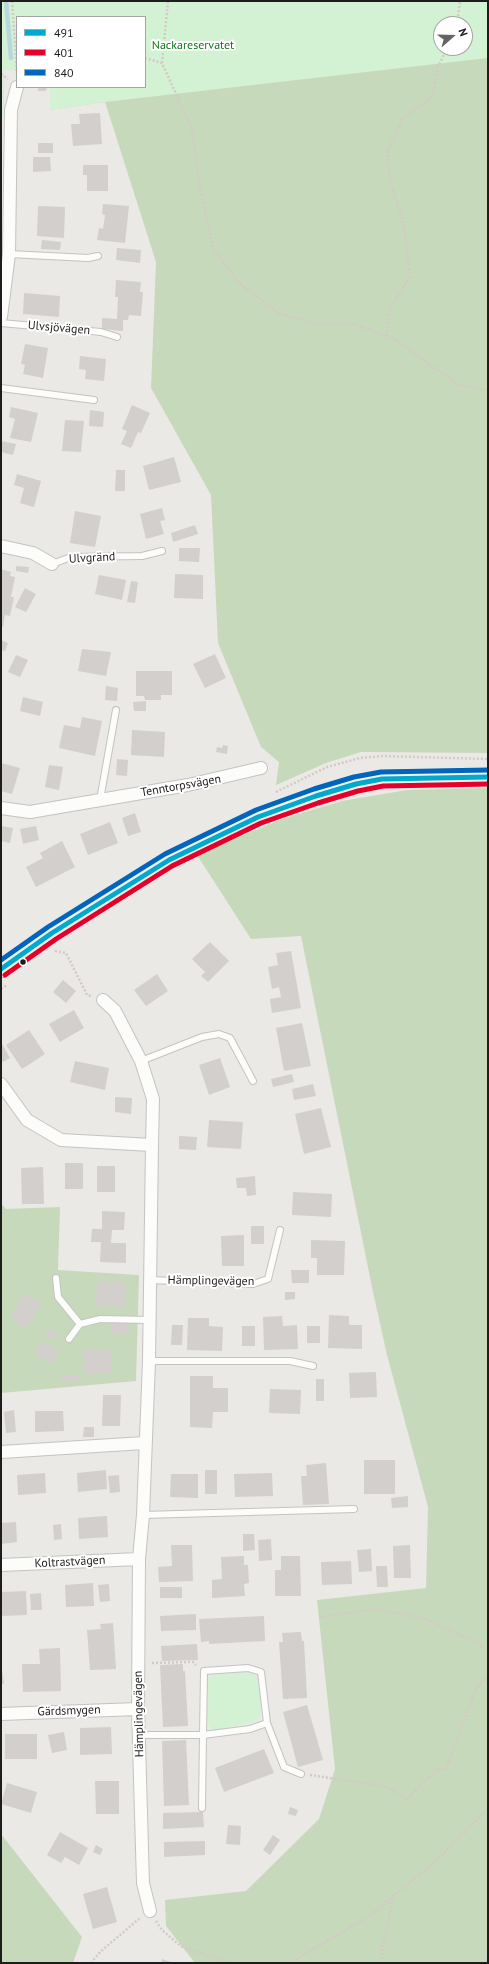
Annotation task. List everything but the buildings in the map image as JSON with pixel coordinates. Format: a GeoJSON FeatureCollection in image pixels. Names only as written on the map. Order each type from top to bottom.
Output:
{"type":"FeatureCollection","features":[{"type":"Feature","properties":{"kind":"main road"},"geometry":{"type":"LineString","coordinates":[[6,975],[52,933],[169,860],[258,817],[316,796],[356,784],[376,780],[488,777]]}},
{"type":"Feature","properties":{"kind":"street"},"geometry":{"type":"LineString","coordinates":[[1,317],[9,254],[9,127],[11,110],[17,88]]}},
{"type":"Feature","properties":{"kind":"street","name":"Ulvgränd"},"geometry":{"type":"LineString","coordinates":[[1,546],[33,553],[52,564]]}},
{"type":"Feature","properties":{"kind":"street","name":"Tenntorpsvägen"},"geometry":{"type":"LineString","coordinates":[[1,808],[30,812],[188,785],[261,768]]}},
{"type":"Feature","properties":{"kind":"street","name":"Hämplingevägen"},"geometry":{"type":"LineString","coordinates":[[103,1000],[115,1012],[141,1061],[153,1099],[149,1361],[144,1443],[143,1516],[139,1559],[138,1664],[138,1735],[143,1883],[150,1911]]}},
{"type":"Feature","properties":{"kind":"street"},"geometry":{"type":"LineString","coordinates":[[1,1084],[27,1120],[61,1140],[152,1145]]}},
{"type":"Feature","properties":{"kind":"street"},"geometry":{"type":"LineString","coordinates":[[1,1452],[144,1443]]}},
{"type":"Feature","properties":{"kind":"street","name":"Koltrastvägen"},"geometry":{"type":"LineString","coordinates":[[1,1565],[139,1559]]}},
{"type":"Feature","properties":{"kind":"street","name":"Gärdsmygen"},"geometry":{"type":"LineString","coordinates":[[1,1714],[138,1709]]}},
{"type":"Feature","properties":{"kind":"lane"},"geometry":{"type":"LineString","coordinates":[[9,254],[88,258],[98,256]]}},
{"type":"Feature","properties":{"kind":"lane","name":"Ulvsjövägen"},"geometry":{"type":"LineString","coordinates":[[1,323],[101,332],[117,337]]}},
{"type":"Feature","properties":{"kind":"lane"},"geometry":{"type":"LineString","coordinates":[[1,388],[94,400]]}},
{"type":"Feature","properties":{"kind":"lane","name":"Ulvgränd"},"geometry":{"type":"LineString","coordinates":[[52,564],[72,557],[142,556],[162,551]]}},
{"type":"Feature","properties":{"kind":"lane"},"geometry":{"type":"LineString","coordinates":[[100,800],[116,710]]}},
{"type":"Feature","properties":{"kind":"lane"},"geometry":{"type":"LineString","coordinates":[[141,1061],[202,1037],[219,1034],[230,1038],[253,1081]]}},
{"type":"Feature","properties":{"kind":"lane","name":"Hämplingevägen"},"geometry":{"type":"LineString","coordinates":[[150,1280],[253,1284],[268,1279],[280,1230]]}},
{"type":"Feature","properties":{"kind":"lane"},"geometry":{"type":"LineString","coordinates":[[56,1278],[58,1297],[80,1324]]}},
{"type":"Feature","properties":{"kind":"lane"},"geometry":{"type":"LineString","coordinates":[[69,1339],[80,1324],[100,1319],[150,1320]]}},
{"type":"Feature","properties":{"kind":"lane"},"geometry":{"type":"LineString","coordinates":[[149,1361],[290,1361],[313,1366]]}},
{"type":"Feature","properties":{"kind":"lane"},"geometry":{"type":"LineString","coordinates":[[143,1516],[354,1509]]}},
{"type":"Feature","properties":{"kind":"lane"},"geometry":{"type":"LineString","coordinates":[[202,1808],[204,1671],[248,1668],[261,1672],[267,1723],[284,1767],[301,1774]]}},
{"type":"Feature","properties":{"kind":"lane"},"geometry":{"type":"LineString","coordinates":[[138,1735],[203,1735],[250,1729],[267,1723]]}},
{"type":"Feature","properties":{"kind":"path"},"geometry":{"type":"LineString","coordinates":[[12,1],[16,61]]}},
{"type":"Feature","properties":{"kind":"path"},"geometry":{"type":"LineString","coordinates":[[168,1],[162,63],[192,129],[199,184],[213,248],[238,282],[278,313],[316,324],[354,324],[396,340],[457,384],[488,390]]}},
{"type":"Feature","properties":{"kind":"path"},"geometry":{"type":"LineString","coordinates":[[458,16],[460,1]]}},
{"type":"Feature","properties":{"kind":"path"},"geometry":{"type":"LineString","coordinates":[[386,336],[390,308],[410,277],[404,226],[390,180],[387,152],[403,118],[433,96],[438,67],[443,56]]}},
{"type":"Feature","properties":{"kind":"path"},"geometry":{"type":"LineString","coordinates":[[146,58],[162,63]]}},
{"type":"Feature","properties":{"kind":"path"},"geometry":{"type":"LineString","coordinates":[[52,952],[56,950],[66,953],[87,995],[103,1000]]}},
{"type":"Feature","properties":{"kind":"path"},"geometry":{"type":"LineString","coordinates":[[1,989],[6,975]]}},
{"type":"Feature","properties":{"kind":"path"},"geometry":{"type":"LineString","coordinates":[[320,1617],[375,1609],[423,1618],[473,1640],[488,1650]]}},
{"type":"Feature","properties":{"kind":"path"},"geometry":{"type":"LineString","coordinates":[[138,1664],[193,1662],[204,1671]]}},
{"type":"Feature","properties":{"kind":"path"},"geometry":{"type":"LineString","coordinates":[[301,1774],[384,1786],[407,1799],[436,1770],[446,1769],[474,1690],[488,1675]]}},
{"type":"Feature","properties":{"kind":"path"},"geometry":{"type":"LineString","coordinates":[[293,1963],[299,1957],[367,1918],[438,1859],[488,1809]]}},
{"type":"Feature","properties":{"kind":"path"},"geometry":{"type":"LineString","coordinates":[[382,1963],[382,1951],[393,1897]]}},
{"type":"Feature","properties":{"kind":"path"},"geometry":{"type":"LineString","coordinates":[[91,1963],[100,1952],[134,1922],[150,1911],[162,1930],[182,1947],[232,1963]]}},
{"type":"Feature","properties":{"kind":"green space"},"geometry":{"type":"Polygon","coordinates":[[[1,1],[488,1],[488,753],[361,752],[326,763],[276,785],[279,762],[261,747],[218,643],[211,495],[151,388],[156,262],[105,102],[50,110],[50,88],[146,88],[146,16],[16,16],[16,70],[4,70],[3,118],[1,118],[1,1]]]}},
{"type":"Feature","properties":{"kind":"green space","name":"Nackareservatet"},"geometry":{"type":"Polygon","coordinates":[[[1,1],[488,1],[488,58],[105,102],[50,110],[50,88],[146,88],[146,16],[16,16],[16,70],[4,70],[3,118],[1,118],[1,1]]]}},
{"type":"Feature","properties":{"kind":"green space"},"geometry":{"type":"Polygon","coordinates":[[[488,788],[488,1963],[195,1963],[166,1926],[165,1900],[246,1891],[319,1819],[335,1769],[317,1600],[426,1588],[428,1507],[387,1355],[301,936],[251,939],[197,855],[282,819],[342,801],[407,790],[488,788]]]}},
{"type":"Feature","properties":{"kind":"green space"},"geometry":{"type":"Polygon","coordinates":[[[1,1203],[6,1209],[60,1207],[58,1270],[139,1275],[136,1381],[1,1393],[1,1203]]]}},
{"type":"Feature","properties":{"kind":"green space"},"geometry":{"type":"Polygon","coordinates":[[[247,1671],[256,1676],[261,1706],[260,1718],[250,1723],[214,1730],[210,1728],[207,1721],[207,1679],[213,1675],[247,1671]]]}},
{"type":"Feature","properties":{"kind":"green space"},"geometry":{"type":"Polygon","coordinates":[[[1,1834],[82,1937],[73,1963],[1,1963],[1,1834]]]}},
{"type":"Feature","properties":{"kind":"waterway"},"geometry":{"type":"LineString","coordinates":[[6,1],[11,58]]}},
{"type":"Feature","properties":{"kind":"transit line","name":"840"},"geometry":{"type":"LineString","coordinates":[[1,960],[48,927],[165,854],[256,810],[314,789],[354,777],[381,772],[488,770]]}},
{"type":"Feature","properties":{"kind":"transit line","name":"491"},"geometry":{"type":"LineString","coordinates":[[1,969],[52,933],[169,860],[258,817],[316,796],[356,784],[382,779],[488,777]]}},
{"type":"Feature","properties":{"kind":"transit line","name":"401"},"geometry":{"type":"LineString","coordinates":[[5,975],[56,939],[172,866],[261,823],[318,803],[358,791],[383,786],[488,784]]}}]}
